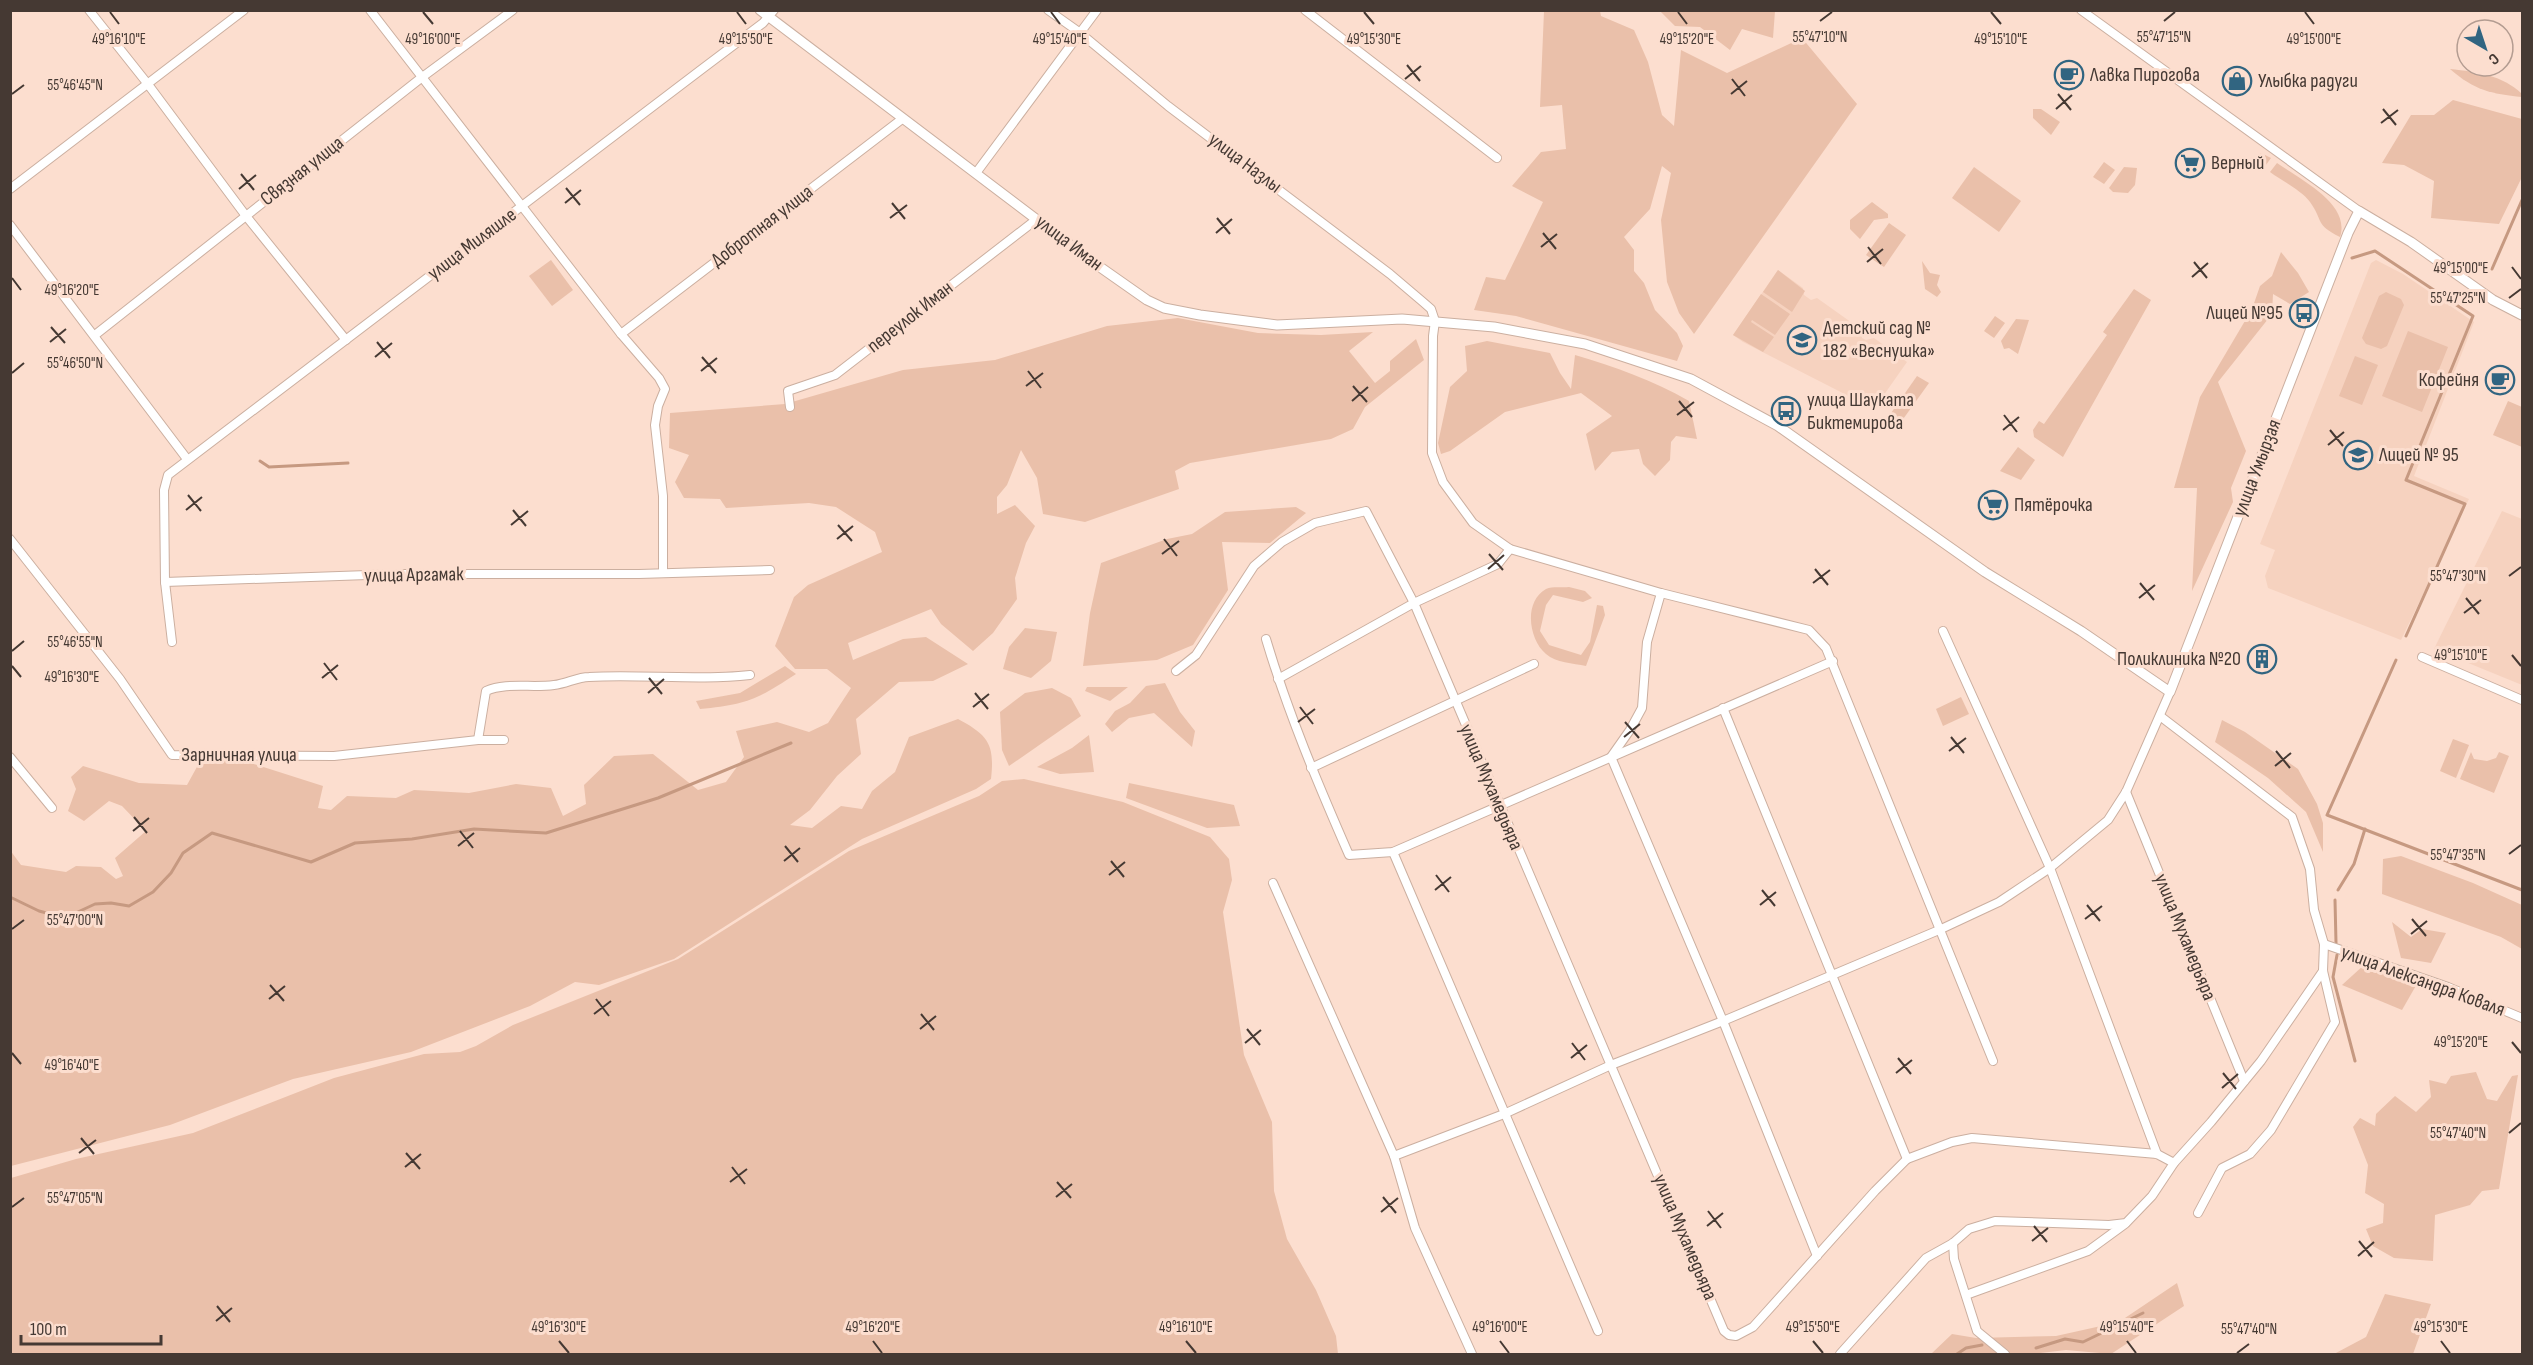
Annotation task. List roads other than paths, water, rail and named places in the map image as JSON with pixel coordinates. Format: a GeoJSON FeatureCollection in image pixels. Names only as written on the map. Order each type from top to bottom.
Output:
{"type":"FeatureCollection","features":[{"type":"Feature","properties":{"kind":"street"},"geometry":{"type":"LineString","coordinates":[[89,10],[147,83],[246,216],[345,340]]}},
{"type":"Feature","properties":{"kind":"street"},"geometry":{"type":"LineString","coordinates":[[10,189],[244,10]]}},
{"type":"Feature","properties":{"kind":"street"},"geometry":{"type":"LineString","coordinates":[[370,10],[621,334],[659,378],[664,389],[655,425],[663,496],[663,571]]}},
{"type":"Feature","properties":{"kind":"street","name":"Связная улица"},"geometry":{"type":"LineString","coordinates":[[94,335],[421,78],[513,10]]}},
{"type":"Feature","properties":{"kind":"street","name":"улица Иман"},"geometry":{"type":"LineString","coordinates":[[760,10],[771,14],[902,119],[1137,293],[1164,308],[1277,325],[1402,319],[1494,327],[1585,344],[1691,378],[1778,426],[1985,572],[2081,631],[2170,692]]}},
{"type":"Feature","properties":{"kind":"street","name":"улица Назлы"},"geometry":{"type":"LineString","coordinates":[[1048,10],[1079,32],[1168,106],[1390,274],[1431,309],[1435,321]]}},
{"type":"Feature","properties":{"kind":"street"},"geometry":{"type":"LineString","coordinates":[[976,173],[1097,10]]}},
{"type":"Feature","properties":{"kind":"street"},"geometry":{"type":"LineString","coordinates":[[1305,10],[1497,158]]}},
{"type":"Feature","properties":{"kind":"street"},"geometry":{"type":"LineString","coordinates":[[2081,10],[2359,211],[2411,242],[2493,300],[2523,315]]}},
{"type":"Feature","properties":{"kind":"street","name":"улица Миляшле"},"geometry":{"type":"LineString","coordinates":[[165,582],[164,490],[168,475],[522,207],[771,14]]}},
{"type":"Feature","properties":{"kind":"street","name":"Добротная улица"},"geometry":{"type":"LineString","coordinates":[[621,334],[902,119]]}},
{"type":"Feature","properties":{"kind":"street","name":"улица Умырзая"},"geometry":{"type":"LineString","coordinates":[[2126,792],[2157,726],[2348,233],[2359,211]]}},
{"type":"Feature","properties":{"kind":"street","name":"переулок Иман"},"geometry":{"type":"LineString","coordinates":[[790,407],[788,392],[835,375],[1037,219]]}},
{"type":"Feature","properties":{"kind":"street"},"geometry":{"type":"LineString","coordinates":[[10,225],[188,459]]}},
{"type":"Feature","properties":{"kind":"street"},"geometry":{"type":"LineString","coordinates":[[1435,321],[1432,336],[1432,443],[1439,474],[1473,523],[1510,549],[1661,593],[1809,630],[1826,648],[1993,1061]]}},
{"type":"Feature","properties":{"kind":"street","name":"улица Мухамедьяра"},"geometry":{"type":"LineString","coordinates":[[1176,671],[1197,655],[1254,567],[1282,542],[1315,523],[1366,511],[1414,603],[1724,1331],[1736,1336],[1753,1327],[1817,1256]]}},
{"type":"Feature","properties":{"kind":"street","name":"Зарничная улица"},"geometry":{"type":"LineString","coordinates":[[10,539],[120,679],[172,755],[334,756],[478,740],[504,740]]}},
{"type":"Feature","properties":{"kind":"street"},"geometry":{"type":"LineString","coordinates":[[1278,679],[1414,603],[1498,564],[1510,549]]}},
{"type":"Feature","properties":{"kind":"street","name":"улица Аргамак"},"geometry":{"type":"LineString","coordinates":[[165,582],[396,574],[639,574],[663,571],[770,570]]}},
{"type":"Feature","properties":{"kind":"street"},"geometry":{"type":"LineString","coordinates":[[165,582],[172,642]]}},
{"type":"Feature","properties":{"kind":"street"},"geometry":{"type":"LineString","coordinates":[[1611,757],[1642,708],[1647,642],[1661,593]]}},
{"type":"Feature","properties":{"kind":"street"},"geometry":{"type":"LineString","coordinates":[[1943,631],[2050,868],[2157,1154]]}},
{"type":"Feature","properties":{"kind":"street"},"geometry":{"type":"LineString","coordinates":[[1266,639],[1278,679],[1311,768],[1349,855],[1393,852],[1833,661]]}},
{"type":"Feature","properties":{"kind":"street"},"geometry":{"type":"LineString","coordinates":[[2422,657],[2523,700]]}},
{"type":"Feature","properties":{"kind":"street"},"geometry":{"type":"LineString","coordinates":[[1311,768],[1534,664]]}},
{"type":"Feature","properties":{"kind":"street"},"geometry":{"type":"LineString","coordinates":[[478,740],[486,691],[495,687],[555,685],[586,677],[719,678],[750,675]]}},
{"type":"Feature","properties":{"kind":"street"},"geometry":{"type":"LineString","coordinates":[[1723,708],[1830,976],[1907,1159]]}},
{"type":"Feature","properties":{"kind":"street"},"geometry":{"type":"LineString","coordinates":[[2160,716],[2292,816],[2310,868],[2314,910],[2324,944],[2324,971],[2335,1022],[2271,1130],[2250,1154],[2222,1168],[2198,1214]]}},
{"type":"Feature","properties":{"kind":"street"},"geometry":{"type":"LineString","coordinates":[[10,757],[52,808]]}},
{"type":"Feature","properties":{"kind":"street"},"geometry":{"type":"LineString","coordinates":[[1611,757],[1723,1021],[1817,1256],[1907,1159],[1932,1152],[1952,1142],[1972,1138],[2157,1154],[2174,1163]]}},
{"type":"Feature","properties":{"kind":"street"},"geometry":{"type":"LineString","coordinates":[[1394,1156],[1504,1114],[1611,1065],[1723,1021],[1939,930],[1999,902],[2050,868],[2108,820],[2126,792]]}},
{"type":"Feature","properties":{"kind":"street","name":"улица Мухамедьяра"},"geometry":{"type":"LineString","coordinates":[[2126,792],[2244,1081]]}},
{"type":"Feature","properties":{"kind":"street"},"geometry":{"type":"LineString","coordinates":[[1393,852],[1598,1331]]}},
{"type":"Feature","properties":{"kind":"street"},"geometry":{"type":"LineString","coordinates":[[1273,883],[1394,1156],[1415,1228],[1472,1354]]}},
{"type":"Feature","properties":{"kind":"street","name":"улица Александра Коваля"},"geometry":{"type":"LineString","coordinates":[[2324,944],[2448,987],[2523,1018]]}},
{"type":"Feature","properties":{"kind":"street"},"geometry":{"type":"LineString","coordinates":[[1966,1295],[2088,1251],[2126,1223],[2152,1196],[2174,1163],[2244,1081],[2289,1023],[2324,971]]}},
{"type":"Feature","properties":{"kind":"street"},"geometry":{"type":"LineString","coordinates":[[1840,1354],[1926,1258],[1953,1243],[1969,1229],[1995,1221],[2109,1225],[2126,1223]]}},
{"type":"Feature","properties":{"kind":"street"},"geometry":{"type":"LineString","coordinates":[[1953,1243],[1954,1259],[1977,1331],[2005,1354]]}},
{"type":"Feature","properties":{"kind":"waterway"},"geometry":{"type":"LineString","coordinates":[[2492,269],[2522,200]]}},
{"type":"Feature","properties":{"kind":"waterway"},"geometry":{"type":"LineString","coordinates":[[2352,258],[2375,251],[2473,316],[2406,480],[2465,504],[2406,636]]}},
{"type":"Feature","properties":{"kind":"waterway"},"geometry":{"type":"LineString","coordinates":[[260,461],[269,467],[348,463]]}},
{"type":"Feature","properties":{"kind":"waterway"},"geometry":{"type":"LineString","coordinates":[[2396,660],[2327,815],[2522,890]]}},
{"type":"Feature","properties":{"kind":"waterway"},"geometry":{"type":"LineString","coordinates":[[10,897],[39,911],[65,918],[95,904],[111,903],[129,906],[153,892],[171,873],[183,853],[212,833],[311,862],[355,843],[412,839],[474,829],[546,833],[658,798],[791,743]]}},
{"type":"Feature","properties":{"kind":"waterway"},"geometry":{"type":"LineString","coordinates":[[2338,890],[2354,864],[2365,829]]}},
{"type":"Feature","properties":{"kind":"waterway"},"geometry":{"type":"LineString","coordinates":[[2335,900],[2336,943]]}},
{"type":"Feature","properties":{"kind":"waterway"},"geometry":{"type":"LineString","coordinates":[[2337,955],[2333,977],[2355,1061]]}},
{"type":"Feature","properties":{"kind":"waterway"},"geometry":{"type":"LineString","coordinates":[[2036,1348],[2065,1339],[2083,1342],[2143,1313]]}},
{"type":"Feature","properties":{"kind":"waterway"},"geometry":{"type":"LineString","coordinates":[[1957,1354],[1966,1348],[1982,1345]]}},
{"type":"Feature","properties":{"kind":"place","name":"Лавка Пирогова"},"geometry":{"type":"Point","coordinates":[2069,75]}},
{"type":"Feature","properties":{"kind":"place","name":"Улыбка радуги"},"geometry":{"type":"Point","coordinates":[2237,81]}},
{"type":"Feature","properties":{"kind":"place","name":"Верный"},"geometry":{"type":"Point","coordinates":[2190,163]}},
{"type":"Feature","properties":{"kind":"place","name":"Лицей №95"},"geometry":{"type":"Point","coordinates":[2304,313]}},
{"type":"Feature","properties":{"kind":"place","name":"Детский сад № 182 «Веснушка»"},"geometry":{"type":"Point","coordinates":[1802,340]}},
{"type":"Feature","properties":{"kind":"place","name":"Кофейня"},"geometry":{"type":"Point","coordinates":[2500,380]}},
{"type":"Feature","properties":{"kind":"place","name":"улица Шауката Биктемирова"},"geometry":{"type":"Point","coordinates":[1786,411]}},
{"type":"Feature","properties":{"kind":"place","name":"Лицей № 95"},"geometry":{"type":"Point","coordinates":[2358,455]}},
{"type":"Feature","properties":{"kind":"place","name":"Пятёрочка"},"geometry":{"type":"Point","coordinates":[1993,505]}},
{"type":"Feature","properties":{"kind":"place","name":"Поликлиника №20"},"geometry":{"type":"Point","coordinates":[2262,659]}}]}
